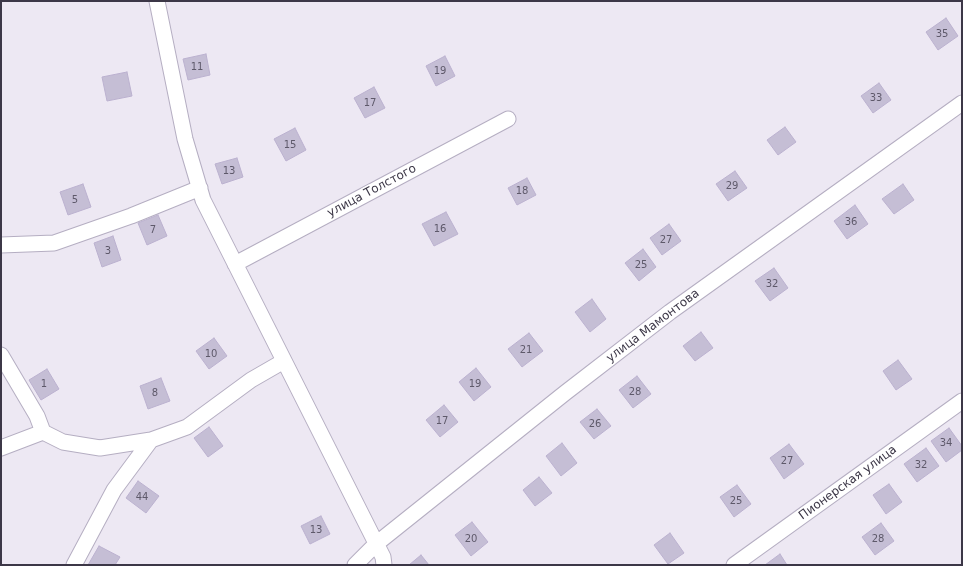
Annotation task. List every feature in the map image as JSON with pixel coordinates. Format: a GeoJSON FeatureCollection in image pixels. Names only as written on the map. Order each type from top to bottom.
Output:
{"type":"FeatureCollection","features":[{"type":"Feature","properties":{"kind":"street"},"geometry":{"type":"LineString","coordinates":[[157,1],[185,139],[203,200],[383,557],[384,565]]}},
{"type":"Feature","properties":{"kind":"street","name":"улица Мамонтова"},"geometry":{"type":"LineString","coordinates":[[355,565],[376,544],[565,393],[670,312],[962,103]]}},
{"type":"Feature","properties":{"kind":"street","name":"улица Толстого"},"geometry":{"type":"LineString","coordinates":[[235,264],[508,119]]}},
{"type":"Feature","properties":{"kind":"street"},"geometry":{"type":"LineString","coordinates":[[1,245],[54,243],[131,216],[200,188]]}},
{"type":"Feature","properties":{"kind":"street"},"geometry":{"type":"LineString","coordinates":[[1,355],[37,416],[43,432],[63,442],[100,448],[152,440],[187,427],[251,380],[284,361]]}},
{"type":"Feature","properties":{"kind":"street","name":"Пионерская улица"},"geometry":{"type":"LineString","coordinates":[[734,565],[962,400]]}},
{"type":"Feature","properties":{"kind":"street"},"geometry":{"type":"LineString","coordinates":[[1,448],[43,432]]}},
{"type":"Feature","properties":{"kind":"street"},"geometry":{"type":"LineString","coordinates":[[74,565],[114,490],[152,440]]}},
{"type":"Feature","properties":{"kind":"building"},"geometry":{"type":"Polygon","coordinates":[[[946,18],[958,36],[938,50],[926,32],[946,18]]]}},
{"type":"Feature","properties":{"kind":"building"},"geometry":{"type":"Polygon","coordinates":[[[206,54],[210,75],[188,80],[183,59],[206,54]]]}},
{"type":"Feature","properties":{"kind":"building"},"geometry":{"type":"Polygon","coordinates":[[[445,56],[455,76],[436,86],[426,66],[445,56]]]}},
{"type":"Feature","properties":{"kind":"building"},"geometry":{"type":"Polygon","coordinates":[[[127,72],[132,96],[107,101],[102,77],[127,72]]]}},
{"type":"Feature","properties":{"kind":"building"},"geometry":{"type":"Polygon","coordinates":[[[879,83],[891,100],[873,113],[861,96],[879,83]]]}},
{"type":"Feature","properties":{"kind":"building"},"geometry":{"type":"Polygon","coordinates":[[[374,87],[385,108],[365,118],[354,98],[374,87]]]}},
{"type":"Feature","properties":{"kind":"building"},"geometry":{"type":"Polygon","coordinates":[[[785,127],[796,142],[778,155],[767,140],[785,127]]]}},
{"type":"Feature","properties":{"kind":"building"},"geometry":{"type":"Polygon","coordinates":[[[295,128],[306,150],[286,161],[274,139],[295,128]]]}},
{"type":"Feature","properties":{"kind":"building"},"geometry":{"type":"Polygon","coordinates":[[[237,158],[243,177],[222,184],[215,164],[237,158]]]}},
{"type":"Feature","properties":{"kind":"building"},"geometry":{"type":"Polygon","coordinates":[[[735,171],[747,188],[728,201],[716,184],[735,171]]]}},
{"type":"Feature","properties":{"kind":"building"},"geometry":{"type":"Polygon","coordinates":[[[527,178],[536,195],[517,205],[508,188],[527,178]]]}},
{"type":"Feature","properties":{"kind":"building"},"geometry":{"type":"Polygon","coordinates":[[[83,184],[91,207],[68,215],[60,192],[83,184]]]}},
{"type":"Feature","properties":{"kind":"building"},"geometry":{"type":"Polygon","coordinates":[[[903,184],[914,200],[894,214],[882,199],[903,184]]]}},
{"type":"Feature","properties":{"kind":"building"},"geometry":{"type":"Polygon","coordinates":[[[855,205],[868,224],[847,239],[834,221],[855,205]]]}},
{"type":"Feature","properties":{"kind":"building"},"geometry":{"type":"Polygon","coordinates":[[[446,212],[458,234],[434,246],[422,224],[446,212]]]}},
{"type":"Feature","properties":{"kind":"building"},"geometry":{"type":"Polygon","coordinates":[[[158,215],[167,236],[147,245],[138,223],[158,215]]]}},
{"type":"Feature","properties":{"kind":"building"},"geometry":{"type":"Polygon","coordinates":[[[669,224],[681,241],[662,255],[650,238],[669,224]]]}},
{"type":"Feature","properties":{"kind":"building"},"geometry":{"type":"Polygon","coordinates":[[[113,236],[121,260],[102,267],[94,243],[113,236]]]}},
{"type":"Feature","properties":{"kind":"building"},"geometry":{"type":"Polygon","coordinates":[[[643,249],[656,267],[639,281],[625,263],[643,249]]]}},
{"type":"Feature","properties":{"kind":"building"},"geometry":{"type":"Polygon","coordinates":[[[774,268],[788,288],[770,301],[755,281],[774,268]]]}},
{"type":"Feature","properties":{"kind":"building"},"geometry":{"type":"Polygon","coordinates":[[[592,299],[606,319],[590,332],[575,312],[592,299]]]}},
{"type":"Feature","properties":{"kind":"building"},"geometry":{"type":"Polygon","coordinates":[[[701,332],[713,348],[695,361],[683,346],[701,332]]]}},
{"type":"Feature","properties":{"kind":"building"},"geometry":{"type":"Polygon","coordinates":[[[529,333],[543,351],[522,367],[508,349],[529,333]]]}},
{"type":"Feature","properties":{"kind":"building"},"geometry":{"type":"Polygon","coordinates":[[[214,338],[227,356],[209,369],[196,351],[214,338]]]}},
{"type":"Feature","properties":{"kind":"building"},"geometry":{"type":"Polygon","coordinates":[[[898,360],[912,379],[896,390],[883,371],[898,360]]]}},
{"type":"Feature","properties":{"kind":"building"},"geometry":{"type":"Polygon","coordinates":[[[476,368],[491,387],[474,401],[459,382],[476,368]]]}},
{"type":"Feature","properties":{"kind":"building"},"geometry":{"type":"Polygon","coordinates":[[[47,369],[59,389],[41,400],[29,380],[47,369]]]}},
{"type":"Feature","properties":{"kind":"building"},"geometry":{"type":"Polygon","coordinates":[[[637,376],[651,394],[633,408],[619,390],[637,376]]]}},
{"type":"Feature","properties":{"kind":"building"},"geometry":{"type":"Polygon","coordinates":[[[161,378],[170,401],[148,409],[140,386],[161,378]]]}},
{"type":"Feature","properties":{"kind":"building"},"geometry":{"type":"Polygon","coordinates":[[[444,405],[458,422],[440,437],[426,420],[444,405]]]}},
{"type":"Feature","properties":{"kind":"building"},"geometry":{"type":"Polygon","coordinates":[[[597,409],[611,426],[594,439],[580,422],[597,409]]]}},
{"type":"Feature","properties":{"kind":"building"},"geometry":{"type":"Polygon","coordinates":[[[209,427],[223,446],[208,457],[194,438],[209,427]]]}},
{"type":"Feature","properties":{"kind":"building"},"geometry":{"type":"Polygon","coordinates":[[[949,428],[962,446],[962,450],[946,462],[931,441],[949,428]]]}},
{"type":"Feature","properties":{"kind":"building"},"geometry":{"type":"Polygon","coordinates":[[[562,443],[577,463],[561,476],[546,456],[562,443]]]}},
{"type":"Feature","properties":{"kind":"building"},"geometry":{"type":"Polygon","coordinates":[[[789,444],[804,464],[784,479],[770,458],[789,444]]]}},
{"type":"Feature","properties":{"kind":"building"},"geometry":{"type":"Polygon","coordinates":[[[926,448],[939,466],[917,482],[904,464],[926,448]]]}},
{"type":"Feature","properties":{"kind":"building"},"geometry":{"type":"Polygon","coordinates":[[[539,477],[552,493],[535,506],[523,490],[539,477]]]}},
{"type":"Feature","properties":{"kind":"building"},"geometry":{"type":"Polygon","coordinates":[[[138,481],[159,496],[146,513],[126,498],[138,481]]]}},
{"type":"Feature","properties":{"kind":"building"},"geometry":{"type":"Polygon","coordinates":[[[889,484],[902,502],[886,514],[873,495],[889,484]]]}},
{"type":"Feature","properties":{"kind":"building"},"geometry":{"type":"Polygon","coordinates":[[[737,485],[751,504],[734,517],[720,497],[737,485]]]}},
{"type":"Feature","properties":{"kind":"building"},"geometry":{"type":"Polygon","coordinates":[[[321,516],[330,534],[310,544],[301,526],[321,516]]]}},
{"type":"Feature","properties":{"kind":"building"},"geometry":{"type":"Polygon","coordinates":[[[472,522],[488,542],[471,556],[455,535],[472,522]]]}},
{"type":"Feature","properties":{"kind":"building"},"geometry":{"type":"Polygon","coordinates":[[[881,523],[894,541],[875,555],[862,537],[881,523]]]}},
{"type":"Feature","properties":{"kind":"building"},"geometry":{"type":"Polygon","coordinates":[[[670,533],[684,553],[668,564],[654,545],[670,533]]]}},
{"type":"Feature","properties":{"kind":"building"},"geometry":{"type":"Polygon","coordinates":[[[99,546],[120,557],[115,565],[88,565],[99,546]]]}},
{"type":"Feature","properties":{"kind":"building"},"geometry":{"type":"Polygon","coordinates":[[[780,554],[787,565],[765,565],[780,554]]]}},
{"type":"Feature","properties":{"kind":"building"},"geometry":{"type":"Polygon","coordinates":[[[421,555],[429,565],[409,565],[421,555]]]}}]}
